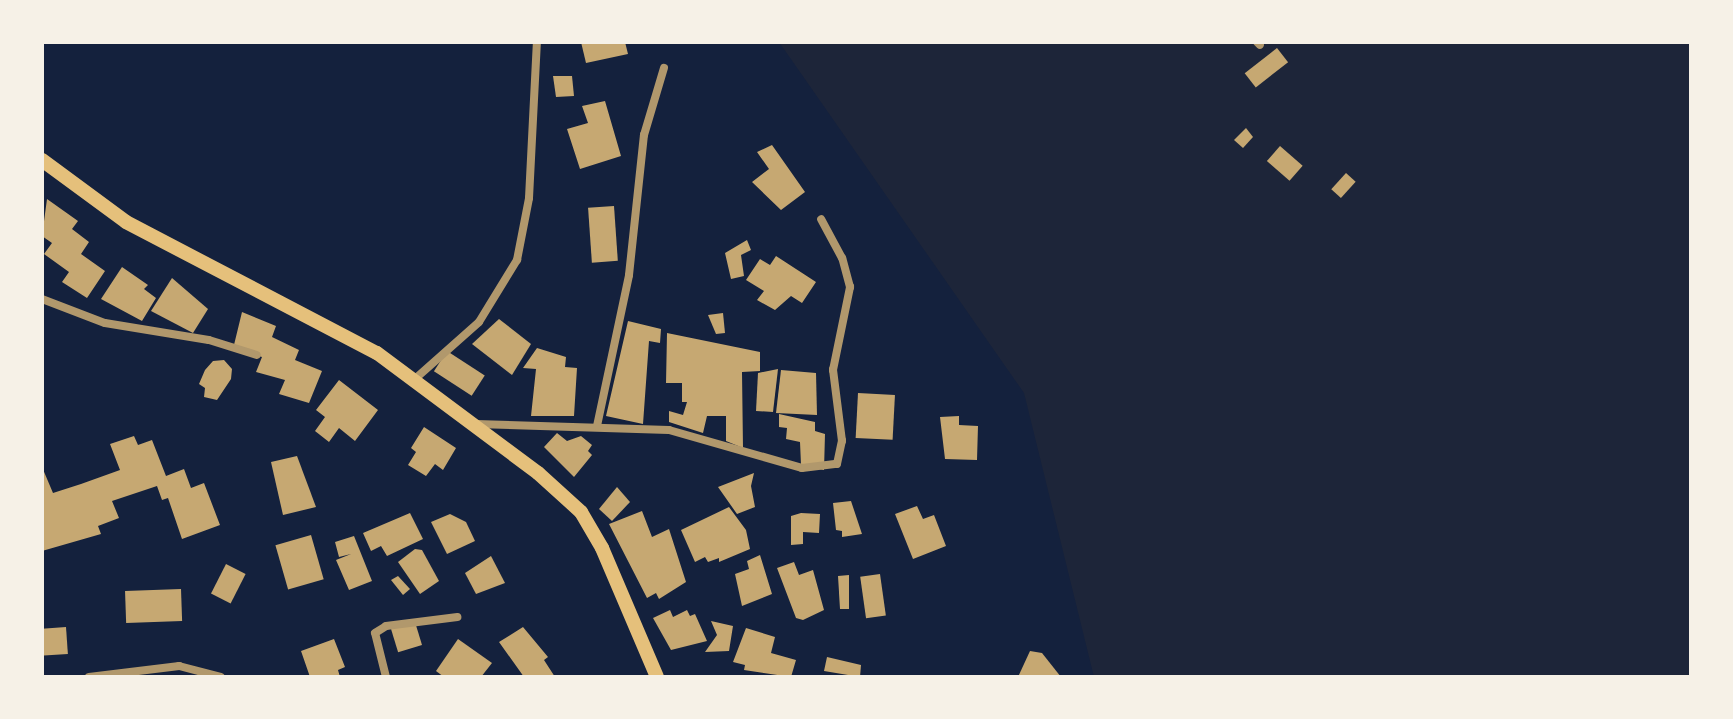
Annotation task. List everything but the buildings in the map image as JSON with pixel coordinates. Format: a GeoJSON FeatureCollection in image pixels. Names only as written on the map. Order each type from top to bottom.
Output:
{"type":"FeatureCollection","features":[{"type":"Feature","properties":{"kind":"main road"},"geometry":{"type":"LineString","coordinates":[[42,160],[126,222],[377,353],[416,378],[581,512],[602,548],[657,677]]}},
{"type":"Feature","properties":{"kind":"street"},"geometry":{"type":"LineString","coordinates":[[416,378],[479,322],[517,260],[529,198],[537,42]]}},
{"type":"Feature","properties":{"kind":"street"},"geometry":{"type":"LineString","coordinates":[[597,426],[629,275],[644,135],[664,68]]}},
{"type":"Feature","properties":{"kind":"street"},"geometry":{"type":"LineString","coordinates":[[476,424],[597,426],[706,437],[802,468],[837,464],[842,441],[833,370],[850,287],[842,258],[821,219]]}},
{"type":"Feature","properties":{"kind":"street"},"geometry":{"type":"LineString","coordinates":[[42,299],[105,323],[209,340],[257,355]]}},
{"type":"Feature","properties":{"kind":"street"},"geometry":{"type":"LineString","coordinates":[[386,677],[375,633],[386,626],[457,617]]}},
{"type":"Feature","properties":{"kind":"street"},"geometry":{"type":"LineString","coordinates":[[89,677],[156,666],[221,677]]}},
{"type":"Feature","properties":{"kind":"shaded area"},"geometry":{"type":"Polygon","coordinates":[[[779,42],[1691,42],[1691,677],[1094,677],[1024,393],[779,42]]]}}]}
